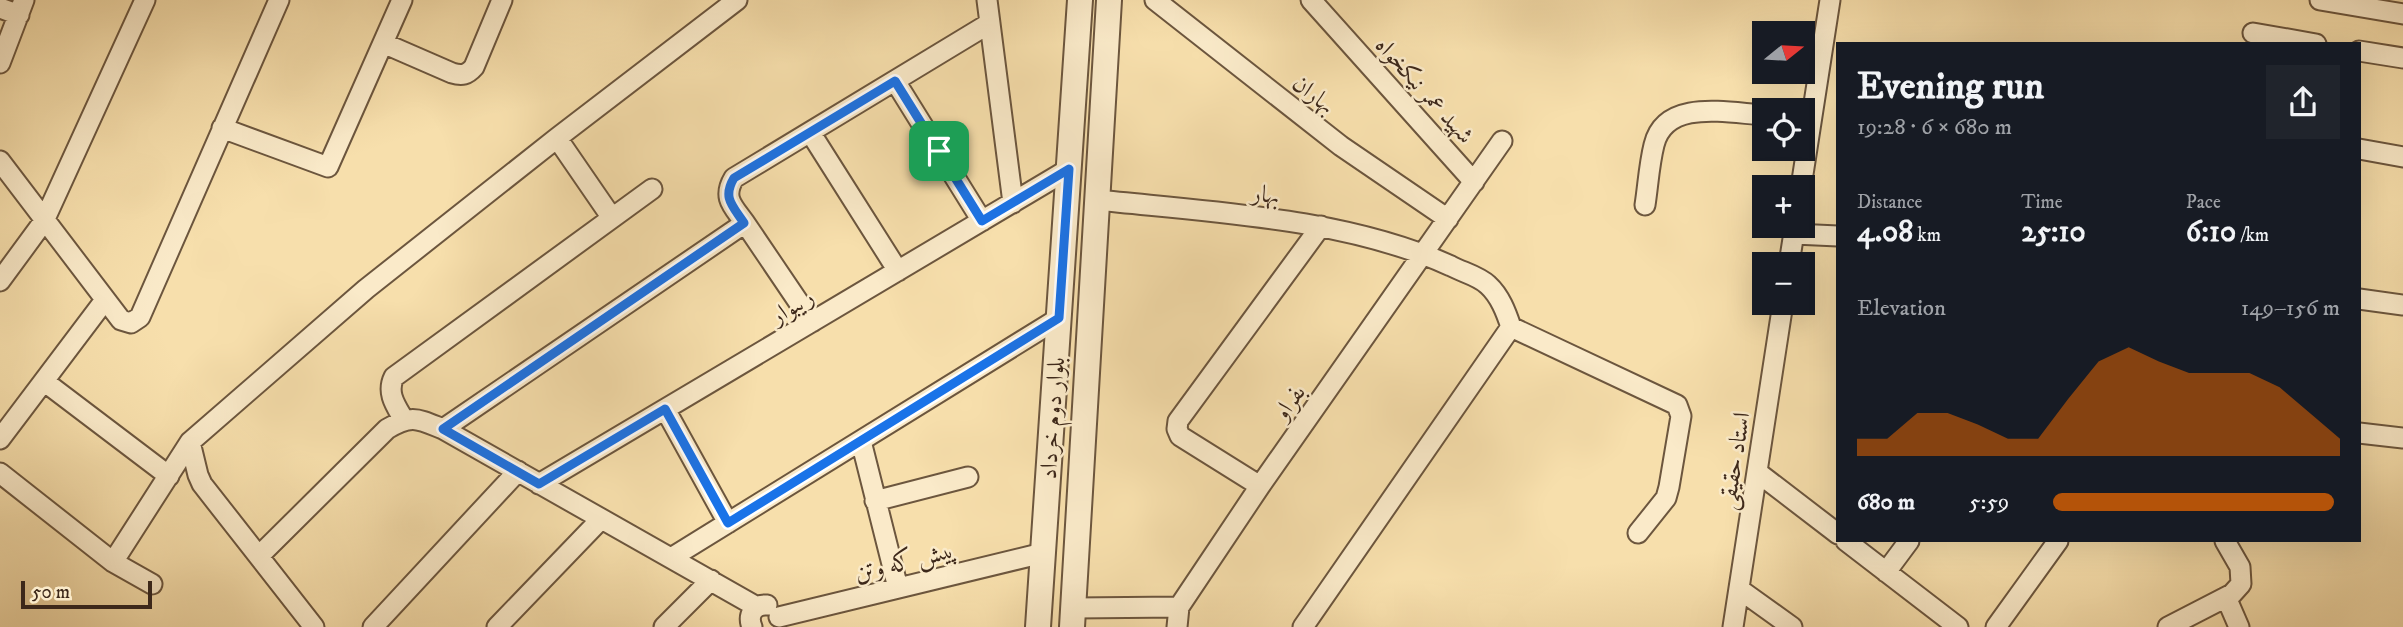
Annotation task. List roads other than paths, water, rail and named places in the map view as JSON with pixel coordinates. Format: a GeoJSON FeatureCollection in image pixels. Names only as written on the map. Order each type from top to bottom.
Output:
{"type":"FeatureCollection","features":[{"type":"Feature","properties":{"kind":"street"},"geometry":{"type":"LineString","coordinates":[[0,281],[44,221],[145,0]]}},
{"type":"Feature","properties":{"kind":"street"},"geometry":{"type":"LineString","coordinates":[[0,161],[121,320],[131,323],[140,317],[279,0]]}},
{"type":"Feature","properties":{"kind":"street"},"geometry":{"type":"LineString","coordinates":[[222,128],[328,167],[402,0]]}},
{"type":"Feature","properties":{"kind":"street"},"geometry":{"type":"LineString","coordinates":[[383,44],[452,73],[468,74],[474,67],[502,0]]}},
{"type":"Feature","properties":{"kind":"street"},"geometry":{"type":"LineString","coordinates":[[113,562],[190,442],[366,289],[737,0]]}},
{"type":"Feature","properties":{"kind":"street"},"geometry":{"type":"LineString","coordinates":[[987,0],[1013,203]]}},
{"type":"Feature","properties":{"kind":"street","name":"بلوار دوم خرداد"},"geometry":{"type":"LineString","coordinates":[[1038,627],[1080,0]]}},
{"type":"Feature","properties":{"kind":"street","name":"بلوار دوم خرداد"},"geometry":{"type":"LineString","coordinates":[[1073,618],[1109,0]]}},
{"type":"Feature","properties":{"kind":"street","name":"بهاران"},"geometry":{"type":"LineString","coordinates":[[1156,0],[1341,146],[1448,219]]}},
{"type":"Feature","properties":{"kind":"street","name":"شهید عمر نیکخواه"},"geometry":{"type":"LineString","coordinates":[[1311,0],[1474,182]]}},
{"type":"Feature","properties":{"kind":"street"},"geometry":{"type":"LineString","coordinates":[[1815,101],[1828,74],[1830,0]]}},
{"type":"Feature","properties":{"kind":"street"},"geometry":{"type":"LineString","coordinates":[[2320,0],[2403,14]]}},
{"type":"Feature","properties":{"kind":"street"},"geometry":{"type":"LineString","coordinates":[[0,8],[22,7],[0,63]]}},
{"type":"Feature","properties":{"kind":"street"},"geometry":{"type":"LineString","coordinates":[[812,323],[728,197],[728,189],[734,178],[990,23]]}},
{"type":"Feature","properties":{"kind":"street"},"geometry":{"type":"LineString","coordinates":[[2253,33],[2305,42]]}},
{"type":"Feature","properties":{"kind":"street"},"geometry":{"type":"LineString","coordinates":[[2361,51],[2403,58]]}},
{"type":"Feature","properties":{"kind":"street"},"geometry":{"type":"LineString","coordinates":[[895,81],[982,221]]}},
{"type":"Feature","properties":{"kind":"street"},"geometry":{"type":"LineString","coordinates":[[1645,205],[1654,143],[1663,127],[1691,111],[1752,114]]}},
{"type":"Feature","properties":{"kind":"street"},"geometry":{"type":"LineString","coordinates":[[810,132],[898,271]]}},
{"type":"Feature","properties":{"kind":"street"},"geometry":{"type":"LineString","coordinates":[[557,138],[612,218]]}},
{"type":"Feature","properties":{"kind":"street","name":"بفراو"},"geometry":{"type":"LineString","coordinates":[[1179,607],[1260,485],[1502,141]]}},
{"type":"Feature","properties":{"kind":"street"},"geometry":{"type":"LineString","coordinates":[[2361,149],[2403,157]]}},
{"type":"Feature","properties":{"kind":"street","name":"ریبوار"},"geometry":{"type":"LineString","coordinates":[[539,484],[1069,169]]}},
{"type":"Feature","properties":{"kind":"street"},"geometry":{"type":"LineString","coordinates":[[404,420],[390,393],[394,377],[652,189]]}},
{"type":"Feature","properties":{"kind":"street","name":"بهار"},"geometry":{"type":"LineString","coordinates":[[1097,200],[1247,215],[1321,226],[1424,254],[1486,283],[1496,293],[1511,327]]}},
{"type":"Feature","properties":{"kind":"street"},"geometry":{"type":"LineString","coordinates":[[443,429],[744,223]]}},
{"type":"Feature","properties":{"kind":"street"},"geometry":{"type":"LineString","coordinates":[[1260,485],[1180,436],[1178,421],[1321,226]]}},
{"type":"Feature","properties":{"kind":"street"},"geometry":{"type":"LineString","coordinates":[[1815,233],[1836,236]]}},
{"type":"Feature","properties":{"kind":"street"},"geometry":{"type":"LineString","coordinates":[[2361,299],[2403,305]]}},
{"type":"Feature","properties":{"kind":"street"},"geometry":{"type":"LineString","coordinates":[[0,439],[105,300]]}},
{"type":"Feature","properties":{"kind":"street","name":"استاد حقیقی"},"geometry":{"type":"LineString","coordinates":[[1733,627],[1781,315]]}},
{"type":"Feature","properties":{"kind":"street"},"geometry":{"type":"LineString","coordinates":[[671,558],[1059,318]]}},
{"type":"Feature","properties":{"kind":"street"},"geometry":{"type":"LineString","coordinates":[[1303,627],[1511,327],[1677,405],[1681,416],[1666,498],[1638,533]]}},
{"type":"Feature","properties":{"kind":"street"},"geometry":{"type":"LineString","coordinates":[[45,382],[169,475]]}},
{"type":"Feature","properties":{"kind":"street"},"geometry":{"type":"LineString","coordinates":[[665,409],[728,523]]}},
{"type":"Feature","properties":{"kind":"street"},"geometry":{"type":"LineString","coordinates":[[259,556],[387,429],[409,418],[443,429],[757,607],[773,607],[778,622]]}},
{"type":"Feature","properties":{"kind":"street"},"geometry":{"type":"LineString","coordinates":[[2361,433],[2403,438]]}},
{"type":"Feature","properties":{"kind":"street"},"geometry":{"type":"LineString","coordinates":[[861,440],[898,588]]}},
{"type":"Feature","properties":{"kind":"street"},"geometry":{"type":"LineString","coordinates":[[190,442],[202,484],[314,627]]}},
{"type":"Feature","properties":{"kind":"street"},"geometry":{"type":"LineString","coordinates":[[373,627],[518,471]]}},
{"type":"Feature","properties":{"kind":"street"},"geometry":{"type":"LineString","coordinates":[[1757,472],[1836,532]]}},
{"type":"Feature","properties":{"kind":"street"},"geometry":{"type":"LineString","coordinates":[[0,473],[113,562],[152,584]]}},
{"type":"Feature","properties":{"kind":"street"},"geometry":{"type":"LineString","coordinates":[[875,501],[968,477]]}},
{"type":"Feature","properties":{"kind":"street"},"geometry":{"type":"LineString","coordinates":[[497,627],[601,519]]}},
{"type":"Feature","properties":{"kind":"street"},"geometry":{"type":"LineString","coordinates":[[1847,542],[1958,627]]}},
{"type":"Feature","properties":{"kind":"street"},"geometry":{"type":"LineString","coordinates":[[1886,572],[1908,542]]}},
{"type":"Feature","properties":{"kind":"street"},"geometry":{"type":"LineString","coordinates":[[1996,627],[2057,542]]}},
{"type":"Feature","properties":{"kind":"street"},"geometry":{"type":"LineString","coordinates":[[2168,627],[2226,597],[2241,584],[2241,567],[2226,542]]}},
{"type":"Feature","properties":{"kind":"street","name":"پیش که وتن"},"geometry":{"type":"LineString","coordinates":[[778,622],[898,588],[1043,552]]}},
{"type":"Feature","properties":{"kind":"street"},"geometry":{"type":"LineString","coordinates":[[664,627],[710,580]]}},
{"type":"Feature","properties":{"kind":"street"},"geometry":{"type":"LineString","coordinates":[[1739,589],[1792,627]]}},
{"type":"Feature","properties":{"kind":"street"},"geometry":{"type":"LineString","coordinates":[[2226,597],[2239,627]]}},
{"type":"Feature","properties":{"kind":"street"},"geometry":{"type":"LineString","coordinates":[[752,627],[750,616],[757,607]]}},
{"type":"Feature","properties":{"kind":"street"},"geometry":{"type":"LineString","coordinates":[[1073,618],[1179,607],[1177,627]]}}]}
